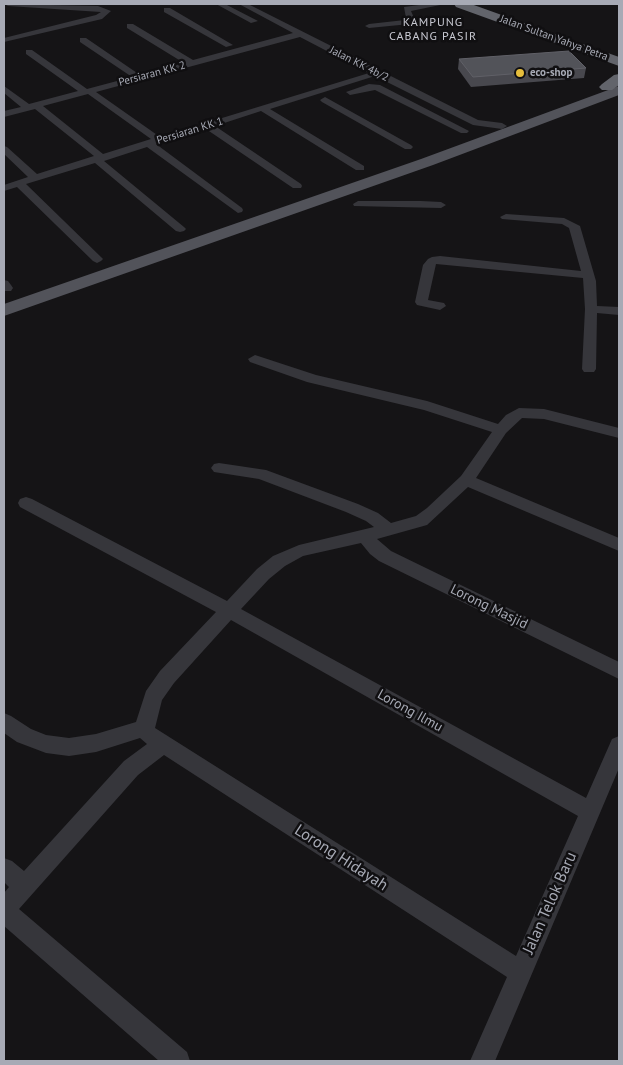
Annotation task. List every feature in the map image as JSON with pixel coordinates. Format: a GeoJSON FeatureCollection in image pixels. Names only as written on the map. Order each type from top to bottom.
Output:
{"type":"FeatureCollection","features":[{"type":"Feature","properties":{"kind":"highway","name":"Jalan Sultan Yahya Petra"},"geometry":{"type":"LineString","coordinates":[[460,4],[612,54]]}},
{"type":"Feature","properties":{"kind":"highway","name":"Jalan Sultan Yahya Petra"},"geometry":{"type":"LineString","coordinates":[[475,4],[612,54],[619,62]]}},
{"type":"Feature","properties":{"kind":"highway"},"geometry":{"type":"LineString","coordinates":[[612,54],[619,67]]}},
{"type":"Feature","properties":{"kind":"main road"},"geometry":{"type":"LineString","coordinates":[[215,243],[480,128],[502,126],[616,84]]}},
{"type":"Feature","properties":{"kind":"main road"},"geometry":{"type":"LineString","coordinates":[[433,165],[616,84]]}},
{"type":"Feature","properties":{"kind":"main road"},"geometry":{"type":"LineString","coordinates":[[4,310],[93,280],[121,280],[215,243],[619,98]]}},
{"type":"Feature","properties":{"kind":"main road"},"geometry":{"type":"LineString","coordinates":[[340,211],[404,188]]}},
{"type":"Feature","properties":{"kind":"main road"},"geometry":{"type":"LineString","coordinates":[[215,243],[267,234]]}},
{"type":"Feature","properties":{"kind":"street"},"geometry":{"type":"LineString","coordinates":[[4,40],[99,17],[107,11],[98,8],[8,4]]}},
{"type":"Feature","properties":{"kind":"street"},"geometry":{"type":"LineString","coordinates":[[220,4],[261,25]]}},
{"type":"Feature","properties":{"kind":"street"},"geometry":{"type":"LineString","coordinates":[[369,26],[407,22],[410,18],[406,11],[409,8],[441,4]]}},
{"type":"Feature","properties":{"kind":"street"},"geometry":{"type":"LineString","coordinates":[[235,11],[246,6]]}},
{"type":"Feature","properties":{"kind":"street","name":"Jalan KK 4b/2"},"geometry":{"type":"LineString","coordinates":[[246,6],[480,128]]}},
{"type":"Feature","properties":{"kind":"street"},"geometry":{"type":"LineString","coordinates":[[167,10],[244,49]]}},
{"type":"Feature","properties":{"kind":"street"},"geometry":{"type":"LineString","coordinates":[[130,26],[191,63]]}},
{"type":"Feature","properties":{"kind":"street"},"geometry":{"type":"LineString","coordinates":[[14,29],[43,30]]}},
{"type":"Feature","properties":{"kind":"street"},"geometry":{"type":"LineString","coordinates":[[181,58],[271,32]]}},
{"type":"Feature","properties":{"kind":"street","name":"Persiaran KK 2"},"geometry":{"type":"LineString","coordinates":[[4,114],[300,34]]}},
{"type":"Feature","properties":{"kind":"street"},"geometry":{"type":"LineString","coordinates":[[83,40],[139,78]]}},
{"type":"Feature","properties":{"kind":"street"},"geometry":{"type":"LineString","coordinates":[[29,52],[87,92],[238,210]]}},
{"type":"Feature","properties":{"kind":"street","name":"Persiaran KK 1"},"geometry":{"type":"LineString","coordinates":[[4,188],[376,73]]}},
{"type":"Feature","properties":{"kind":"street"},"geometry":{"type":"LineString","coordinates":[[408,147],[320,101],[373,87],[379,88],[464,131]]}},
{"type":"Feature","properties":{"kind":"street"},"geometry":{"type":"LineString","coordinates":[[4,89],[32,107],[99,158],[180,229]]}},
{"type":"Feature","properties":{"kind":"street"},"geometry":{"type":"LineString","coordinates":[[262,108],[360,168]]}},
{"type":"Feature","properties":{"kind":"street"},"geometry":{"type":"LineString","coordinates":[[274,116],[291,111]]}},
{"type":"Feature","properties":{"kind":"street"},"geometry":{"type":"LineString","coordinates":[[207,125],[297,186]]}},
{"type":"Feature","properties":{"kind":"street"},"geometry":{"type":"LineString","coordinates":[[4,149],[35,178]]}},
{"type":"Feature","properties":{"kind":"street"},"geometry":{"type":"LineString","coordinates":[[19,183],[97,259]]}},
{"type":"Feature","properties":{"kind":"street"},"geometry":{"type":"LineString","coordinates":[[358,204],[442,205]]}},
{"type":"Feature","properties":{"kind":"street"},"geometry":{"type":"LineString","coordinates":[[506,217],[571,223],[574,226],[588,275],[591,309],[589,369]]}},
{"type":"Feature","properties":{"kind":"street"},"geometry":{"type":"LineString","coordinates":[[440,306],[421,302],[429,265],[432,261],[440,260],[588,275]]}},
{"type":"Feature","properties":{"kind":"street"},"geometry":{"type":"LineString","coordinates":[[591,309],[619,311]]}},
{"type":"Feature","properties":{"kind":"street"},"geometry":{"type":"LineString","coordinates":[[254,358],[312,379],[427,406],[501,430]]}},
{"type":"Feature","properties":{"kind":"street"},"geometry":{"type":"LineString","coordinates":[[4,722],[24,736],[46,744],[69,746],[96,742],[144,728],[153,697],[167,677],[263,574],[280,561],[299,551],[421,521],[466,480],[501,430],[511,418],[519,413],[529,412],[619,433]]}},
{"type":"Feature","properties":{"kind":"street"},"geometry":{"type":"LineString","coordinates":[[219,468],[261,474],[352,508],[372,517],[389,530]]}},
{"type":"Feature","properties":{"kind":"street"},"geometry":{"type":"LineString","coordinates":[[466,480],[619,545]]}},
{"type":"Feature","properties":{"kind":"street","name":"Lorong Ilmu"},"geometry":{"type":"LineString","coordinates":[[26,503],[229,611],[590,812]]}},
{"type":"Feature","properties":{"kind":"street","name":"Lorong Masjid"},"geometry":{"type":"LineString","coordinates":[[365,536],[376,550],[385,556],[619,671]]}},
{"type":"Feature","properties":{"kind":"street","name":"Lorong Hidayah"},"geometry":{"type":"LineString","coordinates":[[144,728],[148,734],[163,744],[520,972]]}},
{"type":"Feature","properties":{"kind":"street"},"geometry":{"type":"LineString","coordinates":[[163,744],[131,768],[4,910],[178,1061]]}},
{"type":"Feature","properties":{"kind":"street","name":"Jalan Telok Baru"},"geometry":{"type":"LineString","coordinates":[[483,1061],[619,745]]}},
{"type":"Feature","properties":{"kind":"street"},"geometry":{"type":"LineString","coordinates":[[4,869],[25,885]]}},
{"type":"Feature","properties":{"kind":"building"},"geometry":{"type":"Polygon","coordinates":[[[569,51],[586,68],[473,77],[459,59],[569,51]]]}},
{"type":"Feature","properties":{"kind":"place","name":"eco-shop"},"geometry":{"type":"Point","coordinates":[520,73]}},
{"type":"Feature","properties":{"kind":"district","name":"KAMPUNG CABANG PASIR"},"geometry":{"type":"Point","coordinates":[433,30]}}]}
